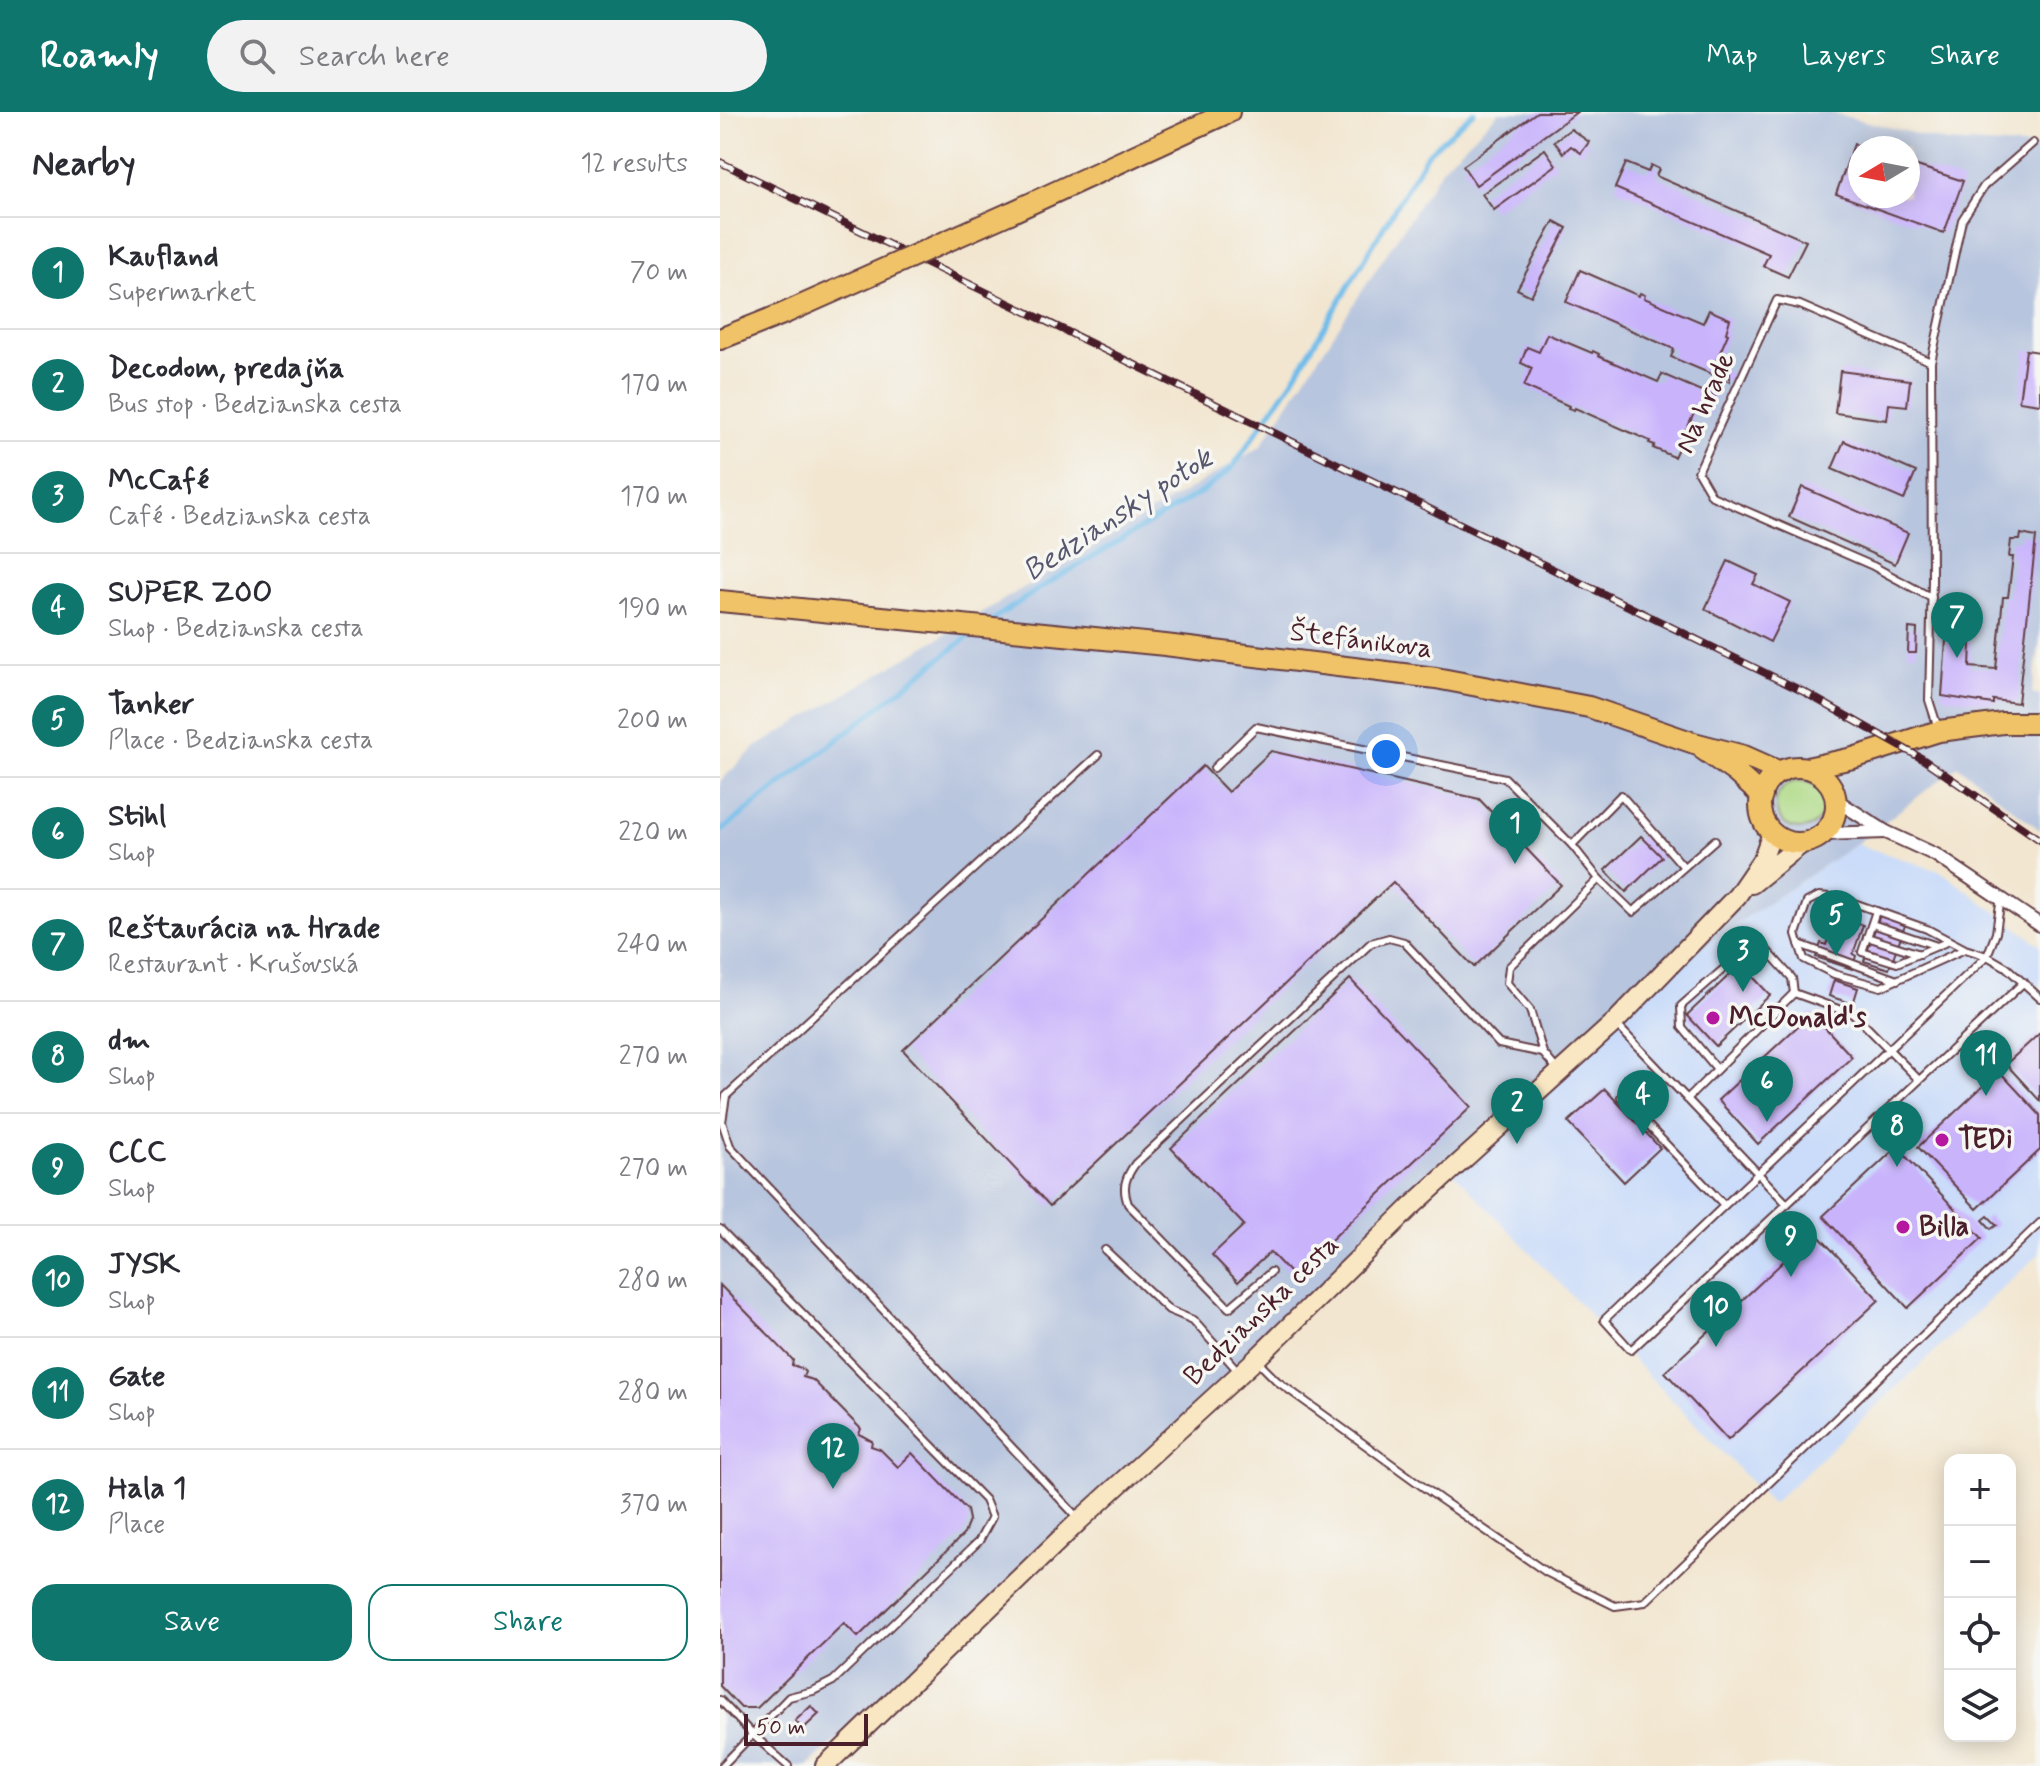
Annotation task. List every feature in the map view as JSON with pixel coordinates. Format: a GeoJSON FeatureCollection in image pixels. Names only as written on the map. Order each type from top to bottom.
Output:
{"type":"FeatureCollection","features":[{"type":"Feature","properties":{"kind":"main road"},"geometry":{"type":"LineString","coordinates":[[720,339],[1010,213],[1229,112]]}},
{"type":"Feature","properties":{"kind":"main road","name":"Štefánikova"},"geometry":{"type":"LineString","coordinates":[[720,601],[1165,645],[1436,678],[1589,707],[1694,743]]}},
{"type":"Feature","properties":{"kind":"main road"},"geometry":{"type":"LineString","coordinates":[[1853,758],[1833,794],[1832,821],[1813,838],[1785,840],[1772,833],[1762,815],[1762,796],[1767,784],[1780,772],[1793,767],[1807,768],[1853,758],[1939,731],[2003,723],[2040,723]]}},
{"type":"Feature","properties":{"kind":"main road"},"geometry":{"type":"LineString","coordinates":[[1694,743],[1744,756],[1780,772]]}},
{"type":"Feature","properties":{"kind":"main road"},"geometry":{"type":"LineString","coordinates":[[1694,743],[1762,796]]}},
{"type":"Feature","properties":{"kind":"main road"},"geometry":{"type":"LineString","coordinates":[[1807,768],[1819,773],[1833,794]]}},
{"type":"Feature","properties":{"kind":"street"},"geometry":{"type":"LineString","coordinates":[[1833,794],[1886,832],[1936,855],[2040,925]]}},
{"type":"Feature","properties":{"kind":"street"},"geometry":{"type":"LineString","coordinates":[[1813,838],[1886,832]]}},
{"type":"Feature","properties":{"kind":"street","name":"Bedzianska cesta"},"geometry":{"type":"LineString","coordinates":[[1737,896],[1763,858],[1772,833]]}},
{"type":"Feature","properties":{"kind":"street","name":"Bedzianska cesta"},"geometry":{"type":"LineString","coordinates":[[825,1766],[1080,1520],[1255,1360],[1412,1206],[1615,1022],[1737,896],[1813,838]]}},
{"type":"Feature","properties":{"kind":"lane"},"geometry":{"type":"LineString","coordinates":[[1939,731],[1929,700],[1931,362],[1962,220],[1984,186],[2033,143]]}},
{"type":"Feature","properties":{"kind":"lane","name":"Na hrade"},"geometry":{"type":"LineString","coordinates":[[1931,362],[1800,305],[1777,300],[1698,472],[1712,496],[1873,566],[1932,598]]}},
{"type":"Feature","properties":{"kind":"lane"},"geometry":{"type":"LineString","coordinates":[[1214,768],[1256,727],[1505,778],[1633,912],[1715,840]]}},
{"type":"Feature","properties":{"kind":"lane"},"geometry":{"type":"LineString","coordinates":[[1080,1520],[730,1146],[722,1122],[726,1096],[1098,755]]}},
{"type":"Feature","properties":{"kind":"lane"},"geometry":{"type":"LineString","coordinates":[[1572,845],[1621,795],[1683,866]]}},
{"type":"Feature","properties":{"kind":"lane"},"geometry":{"type":"LineString","coordinates":[[1560,1074],[1543,1053],[1530,1010],[1507,983],[1509,967],[1599,879]]}},
{"type":"Feature","properties":{"kind":"lane"},"geometry":{"type":"LineString","coordinates":[[1965,949],[1881,987],[1834,974],[1804,959],[1796,934],[1807,902],[1819,896],[1840,898],[1927,929],[1965,949],[1987,956],[2006,967],[2040,998]]}},
{"type":"Feature","properties":{"kind":"lane"},"geometry":{"type":"LineString","coordinates":[[2001,897],[1996,933],[1987,956],[1604,1320],[1631,1350],[2024,982]]}},
{"type":"Feature","properties":{"kind":"lane"},"geometry":{"type":"LineString","coordinates":[[1876,911],[1862,952],[1897,963],[1949,941]]}},
{"type":"Feature","properties":{"kind":"lane"},"geometry":{"type":"LineString","coordinates":[[1872,924],[1937,946]]}},
{"type":"Feature","properties":{"kind":"lane"},"geometry":{"type":"LineString","coordinates":[[1867,937],[1920,954]]}},
{"type":"Feature","properties":{"kind":"lane"},"geometry":{"type":"LineString","coordinates":[[1271,1272],[1229,1308],[1128,1204],[1124,1194],[1126,1177],[1135,1164],[1371,943],[1389,938],[1404,942],[1499,1044],[1543,1053]]}},
{"type":"Feature","properties":{"kind":"lane"},"geometry":{"type":"LineString","coordinates":[[1799,944],[1899,980]]}},
{"type":"Feature","properties":{"kind":"lane"},"geometry":{"type":"LineString","coordinates":[[1717,1069],[1682,1027],[1681,1006],[1751,945],[1763,946],[1792,978],[1794,993]]}},
{"type":"Feature","properties":{"kind":"lane"},"geometry":{"type":"LineString","coordinates":[[1687,1099],[1794,993]]}},
{"type":"Feature","properties":{"kind":"lane"},"geometry":{"type":"LineString","coordinates":[[1794,993],[1855,1015],[1919,1080]]}},
{"type":"Feature","properties":{"kind":"lane"},"geometry":{"type":"LineString","coordinates":[[1615,1022],[1787,1204]]}},
{"type":"Feature","properties":{"kind":"lane"},"geometry":{"type":"LineString","coordinates":[[1621,1097],[1724,1205]]}},
{"type":"Feature","properties":{"kind":"lane"},"geometry":{"type":"LineString","coordinates":[[1255,1360],[1277,1381],[1546,1572],[1615,1606],[1645,1602],[2040,1223]]}},
{"type":"Feature","properties":{"kind":"lane"},"geometry":{"type":"LineString","coordinates":[[720,1229],[985,1500],[992,1517],[979,1541],[833,1681],[813,1691],[789,1697],[722,1766]]}},
{"type":"Feature","properties":{"kind":"lane"},"geometry":{"type":"LineString","coordinates":[[1105,1250],[1169,1310],[1193,1320],[1240,1373]]}},
{"type":"Feature","properties":{"kind":"lane"},"geometry":{"type":"LineString","coordinates":[[720,1700],[788,1766]]}},
{"type":"Feature","properties":{"kind":"shaded area"},"geometry":{"type":"Polygon","coordinates":[[[1499,112],[1828,112],[1947,142],[2040,147],[2040,639],[2032,693],[2040,696],[2040,830],[1958,766],[1856,844],[1608,1010],[1243,1372],[808,1766],[720,1766],[720,781],[756,747],[1260,447],[1444,166],[1499,112]]]}},
{"type":"Feature","properties":{"kind":"shaded area"},"geometry":{"type":"Polygon","coordinates":[[[1856,844],[1942,872],[2040,945],[2040,1253],[1772,1504],[1449,1168],[1608,1010],[1856,844]]]}},
{"type":"Feature","properties":{"kind":"green space"},"geometry":{"type":"Polygon","coordinates":[[[1800,781],[1817,788],[1824,805],[1817,822],[1800,829],[1783,822],[1776,805],[1783,788],[1800,781]]]}},
{"type":"Feature","properties":{"kind":"building"},"geometry":{"type":"Polygon","coordinates":[[[1537,112],[1577,112],[1476,185],[1463,166],[1537,112]]]}},
{"type":"Feature","properties":{"kind":"building"},"geometry":{"type":"Polygon","coordinates":[[[1571,129],[1589,142],[1581,153],[1571,146],[1563,153],[1554,141],[1571,129]]]}},
{"type":"Feature","properties":{"kind":"building"},"geometry":{"type":"Polygon","coordinates":[[[1545,149],[1556,165],[1494,210],[1482,194],[1545,149]]]}},
{"type":"Feature","properties":{"kind":"building"},"geometry":{"type":"Polygon","coordinates":[[[1848,161],[1848,198],[1836,194],[1848,161]]]}},
{"type":"Feature","properties":{"kind":"building"},"geometry":{"type":"Polygon","coordinates":[[[1626,163],[1648,172],[1651,165],[1659,169],[1656,176],[1806,241],[1788,277],[1763,266],[1769,254],[1615,188],[1626,163]]]}},
{"type":"Feature","properties":{"kind":"building"},"geometry":{"type":"Polygon","coordinates":[[[1920,167],[1963,181],[1944,233],[1875,208],[1920,208],[1920,167]]]}},
{"type":"Feature","properties":{"kind":"building"},"geometry":{"type":"Polygon","coordinates":[[[1554,221],[1567,228],[1531,296],[1517,289],[1554,221]]]}},
{"type":"Feature","properties":{"kind":"building"},"geometry":{"type":"Polygon","coordinates":[[[1580,270],[1639,296],[1640,293],[1645,295],[1644,298],[1703,323],[1709,310],[1730,319],[1728,334],[1714,366],[1730,373],[1730,382],[1671,357],[1674,349],[1566,302],[1580,270]]]}},
{"type":"Feature","properties":{"kind":"building"},"geometry":{"type":"Polygon","coordinates":[[[1547,334],[1593,351],[1658,382],[1662,374],[1715,397],[1708,415],[1696,409],[1674,457],[1653,448],[1655,445],[1650,441],[1575,408],[1568,408],[1524,386],[1532,368],[1521,363],[1527,347],[1539,352],[1547,334]]]}},
{"type":"Feature","properties":{"kind":"building"},"geometry":{"type":"Polygon","coordinates":[[[2026,350],[2040,352],[2040,404],[2019,401],[2026,350]]]}},
{"type":"Feature","properties":{"kind":"building"},"geometry":{"type":"Polygon","coordinates":[[[1840,371],[1910,380],[1907,406],[1889,404],[1887,420],[1835,413],[1840,371]]]}},
{"type":"Feature","properties":{"kind":"building"},"geometry":{"type":"Polygon","coordinates":[[[1844,441],[1916,472],[1904,500],[1832,469],[1844,441]]]}},
{"type":"Feature","properties":{"kind":"building"},"geometry":{"type":"Polygon","coordinates":[[[1802,487],[1908,533],[1895,564],[1789,517],[1802,487]]]}},
{"type":"Feature","properties":{"kind":"building"},"geometry":{"type":"Polygon","coordinates":[[[2021,534],[2036,537],[2018,703],[1993,700],[1993,704],[1942,696],[1946,640],[1957,641],[1960,629],[1964,630],[1965,637],[1971,643],[1970,667],[1996,669],[2003,597],[2008,597],[2013,557],[2009,557],[2011,540],[2020,540],[2021,534]]]}},
{"type":"Feature","properties":{"kind":"building"},"geometry":{"type":"Polygon","coordinates":[[[1728,561],[1758,575],[1753,584],[1790,602],[1770,642],[1705,609],[1728,561]]]}},
{"type":"Feature","properties":{"kind":"building"},"geometry":{"type":"Polygon","coordinates":[[[1909,628],[1917,629],[1916,653],[1908,653],[1909,628]]]}},
{"type":"Feature","properties":{"kind":"building"},"geometry":{"type":"Polygon","coordinates":[[[1271,751],[1479,799],[1561,885],[1474,967],[1393,882],[1050,1206],[903,1050],[1203,766],[1228,792],[1271,751]]]}},
{"type":"Feature","properties":{"kind":"building"},"geometry":{"type":"Polygon","coordinates":[[[1641,836],[1662,857],[1626,892],[1605,870],[1641,836]]]}},
{"type":"Feature","properties":{"kind":"building"},"geometry":{"type":"Polygon","coordinates":[[[1881,912],[1907,920],[1889,969],[1864,961],[1881,912]]]}},
{"type":"Feature","properties":{"kind":"building"},"geometry":{"type":"Polygon","coordinates":[[[1836,915],[1863,925],[1853,954],[1856,956],[1852,969],[1816,957],[1821,943],[1826,945],[1836,915]]]}},
{"type":"Feature","properties":{"kind":"building"},"geometry":{"type":"Polygon","coordinates":[[[1741,964],[1770,995],[1716,1046],[1687,1015],[1741,964]]]}},
{"type":"Feature","properties":{"kind":"building"},"geometry":{"type":"Polygon","coordinates":[[[1350,979],[1471,1107],[1293,1276],[1270,1252],[1238,1282],[1212,1255],[1244,1225],[1171,1148],[1350,979]]]}},
{"type":"Feature","properties":{"kind":"building"},"geometry":{"type":"Polygon","coordinates":[[[1834,980],[1858,988],[1853,1004],[1829,996],[1834,980]]]}},
{"type":"Feature","properties":{"kind":"building"},"geometry":{"type":"Polygon","coordinates":[[[1812,1013],[1852,1057],[1758,1144],[1718,1100],[1812,1013]]]}},
{"type":"Feature","properties":{"kind":"building"},"geometry":{"type":"Polygon","coordinates":[[[2040,1033],[2040,1101],[2006,1064],[2040,1033]]]}},
{"type":"Feature","properties":{"kind":"building"},"geometry":{"type":"Polygon","coordinates":[[[1999,1071],[2040,1115],[2040,1150],[1977,1209],[1918,1147],[1999,1071]]]}},
{"type":"Feature","properties":{"kind":"building"},"geometry":{"type":"Polygon","coordinates":[[[1605,1089],[1660,1148],[1624,1182],[1568,1122],[1605,1089]]]}},
{"type":"Feature","properties":{"kind":"building","name":"Billa"},"geometry":{"type":"Polygon","coordinates":[[[1897,1147],[1982,1238],[1908,1308],[1823,1216],[1897,1147]]]}},
{"type":"Feature","properties":{"kind":"building"},"geometry":{"type":"Polygon","coordinates":[[[1988,1216],[1997,1225],[1991,1229],[1983,1220],[1988,1216]]]}},
{"type":"Feature","properties":{"kind":"building"},"geometry":{"type":"Polygon","coordinates":[[[1815,1232],[1879,1300],[1728,1440],[1665,1372],[1815,1232]]]}},
{"type":"Feature","properties":{"kind":"building"},"geometry":{"type":"Polygon","coordinates":[[[720,1285],[793,1360],[792,1365],[805,1372],[803,1377],[813,1380],[861,1429],[859,1434],[872,1441],[871,1446],[880,1449],[898,1467],[912,1453],[967,1510],[969,1520],[964,1534],[858,1637],[844,1623],[757,1708],[741,1708],[720,1686],[720,1285]]]}},
{"type":"Feature","properties":{"kind":"building"},"geometry":{"type":"Polygon","coordinates":[[[811,1706],[819,1714],[803,1729],[795,1721],[811,1706]]]}},
{"type":"Feature","properties":{"kind":"waterway","name":"Bedziansky potok"},"geometry":{"type":"LineString","coordinates":[[989,622],[1203,491],[1232,468],[1292,381],[1427,154],[1474,112]]}},
{"type":"Feature","properties":{"kind":"waterway","name":"Bedziansky potok"},"geometry":{"type":"LineString","coordinates":[[720,832],[974,632]]}},
{"type":"Feature","properties":{"kind":"railway"},"geometry":{"type":"LineString","coordinates":[[720,162],[1804,692],[1921,758],[2040,840]]}},
{"type":"Feature","properties":{"kind":"place","name":"Reštaurácia na Hrade"},"geometry":{"type":"Point","coordinates":[1957,658]}},
{"type":"Feature","properties":{"kind":"place","name":"Kaufland"},"geometry":{"type":"Point","coordinates":[1515,864]}},
{"type":"Feature","properties":{"kind":"place","name":"Tanker"},"geometry":{"type":"Point","coordinates":[1836,956]}},
{"type":"Feature","properties":{"kind":"place","name":"McCafé"},"geometry":{"type":"Point","coordinates":[1743,992]}},
{"type":"Feature","properties":{"kind":"place","name":"McDonald's"},"geometry":{"type":"Point","coordinates":[1713,1018]}},
{"type":"Feature","properties":{"kind":"place","name":"Gate"},"geometry":{"type":"Point","coordinates":[1986,1096]}},
{"type":"Feature","properties":{"kind":"place","name":"Stihl"},"geometry":{"type":"Point","coordinates":[1767,1122]}},
{"type":"Feature","properties":{"kind":"place","name":"SUPER ZOO"},"geometry":{"type":"Point","coordinates":[1643,1136]}},
{"type":"Feature","properties":{"kind":"place","name":"TEDi"},"geometry":{"type":"Point","coordinates":[1942,1140]}},
{"type":"Feature","properties":{"kind":"place","name":"Decodom, predajňa"},"geometry":{"type":"Point","coordinates":[1517,1144]}},
{"type":"Feature","properties":{"kind":"place","name":"dm"},"geometry":{"type":"Point","coordinates":[1897,1167]}},
{"type":"Feature","properties":{"kind":"place","name":"Billa"},"geometry":{"type":"Point","coordinates":[1903,1227]}},
{"type":"Feature","properties":{"kind":"place","name":"CCC"},"geometry":{"type":"Point","coordinates":[1791,1277]}},
{"type":"Feature","properties":{"kind":"place","name":"JYSK"},"geometry":{"type":"Point","coordinates":[1716,1347]}},
{"type":"Feature","properties":{"kind":"place","name":"Hala 1"},"geometry":{"type":"Point","coordinates":[833,1489]}}]}
